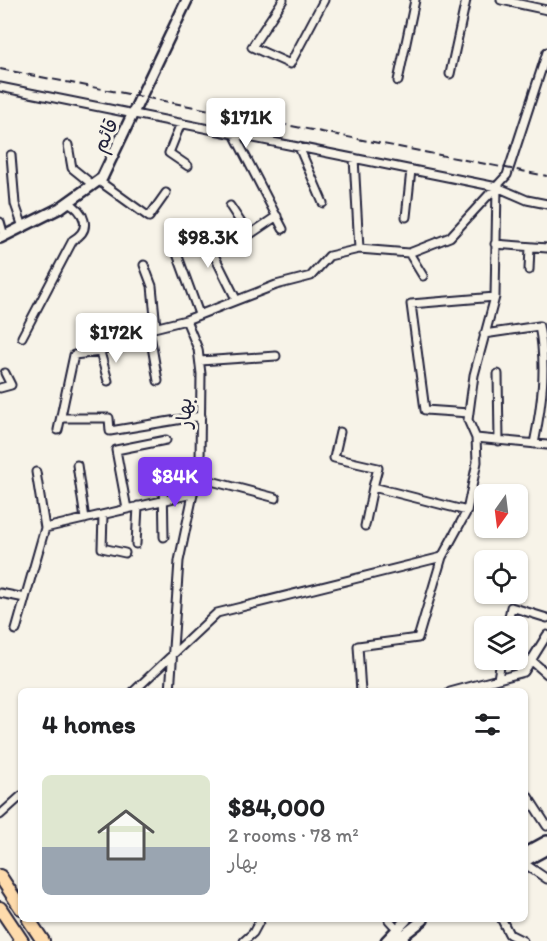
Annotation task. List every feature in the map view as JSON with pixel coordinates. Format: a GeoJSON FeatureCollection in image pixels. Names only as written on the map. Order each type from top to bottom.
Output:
{"type":"FeatureCollection","features":[{"type":"Feature","properties":{"kind":"highway"},"geometry":{"type":"LineString","coordinates":[[0,876],[18,903]]}},
{"type":"Feature","properties":{"kind":"highway"},"geometry":{"type":"LineString","coordinates":[[0,908],[22,941]]}},
{"type":"Feature","properties":{"kind":"highway"},"geometry":{"type":"LineString","coordinates":[[30,922],[43,941]]}},
{"type":"Feature","properties":{"kind":"street","name":"قائم"},"geometry":{"type":"LineString","coordinates":[[2,237],[68,202],[96,183],[109,168],[187,0]]}},
{"type":"Feature","properties":{"kind":"street"},"geometry":{"type":"LineString","coordinates":[[283,0],[252,47],[290,64],[324,0]]}},
{"type":"Feature","properties":{"kind":"street"},"geometry":{"type":"LineString","coordinates":[[398,81],[415,0]]}},
{"type":"Feature","properties":{"kind":"street"},"geometry":{"type":"LineString","coordinates":[[450,74],[466,0]]}},
{"type":"Feature","properties":{"kind":"street"},"geometry":{"type":"LineString","coordinates":[[501,0],[547,10]]}},
{"type":"Feature","properties":{"kind":"street"},"geometry":{"type":"LineString","coordinates":[[58,430],[74,355],[100,352],[126,334],[186,320],[236,299],[311,276],[329,256],[359,249],[409,253],[450,237],[507,175],[547,52]]}},
{"type":"Feature","properties":{"kind":"street"},"geometry":{"type":"LineString","coordinates":[[0,87],[497,187],[527,200],[547,204]]}},
{"type":"Feature","properties":{"kind":"street"},"geometry":{"type":"LineString","coordinates":[[182,123],[169,153],[188,166]]}},
{"type":"Feature","properties":{"kind":"street"},"geometry":{"type":"LineString","coordinates":[[234,134],[283,229]]}},
{"type":"Feature","properties":{"kind":"street"},"geometry":{"type":"LineString","coordinates":[[68,145],[72,168],[149,217],[166,193]]}},
{"type":"Feature","properties":{"kind":"street"},"geometry":{"type":"LineString","coordinates":[[299,147],[323,203]]}},
{"type":"Feature","properties":{"kind":"street"},"geometry":{"type":"LineString","coordinates":[[11,155],[15,204],[23,227]]}},
{"type":"Feature","properties":{"kind":"street"},"geometry":{"type":"LineString","coordinates":[[354,158],[359,249]]}},
{"type":"Feature","properties":{"kind":"street"},"geometry":{"type":"LineString","coordinates":[[406,217],[411,170]]}},
{"type":"Feature","properties":{"kind":"street"},"geometry":{"type":"LineString","coordinates":[[361,688],[358,646],[418,638],[442,557],[467,511],[477,462],[476,438],[468,420],[474,375],[495,297],[497,187]]}},
{"type":"Feature","properties":{"kind":"street"},"geometry":{"type":"LineString","coordinates":[[22,337],[73,240],[82,232],[85,221],[83,214],[68,202]]}},
{"type":"Feature","properties":{"kind":"street"},"geometry":{"type":"LineString","coordinates":[[230,206],[249,235],[277,216]]}},
{"type":"Feature","properties":{"kind":"street"},"geometry":{"type":"LineString","coordinates":[[0,222],[2,237]]}},
{"type":"Feature","properties":{"kind":"street"},"geometry":{"type":"LineString","coordinates":[[201,229],[236,299]]}},
{"type":"Feature","properties":{"kind":"street"},"geometry":{"type":"LineString","coordinates":[[172,240],[199,314]]}},
{"type":"Feature","properties":{"kind":"street"},"geometry":{"type":"LineString","coordinates":[[495,244],[547,248]]}},
{"type":"Feature","properties":{"kind":"street"},"geometry":{"type":"LineString","coordinates":[[529,270],[530,247]]}},
{"type":"Feature","properties":{"kind":"street"},"geometry":{"type":"LineString","coordinates":[[409,253],[423,276]]}},
{"type":"Feature","properties":{"kind":"street"},"geometry":{"type":"LineString","coordinates":[[144,265],[152,286],[158,381]]}},
{"type":"Feature","properties":{"kind":"street"},"geometry":{"type":"LineString","coordinates":[[469,413],[425,410],[411,304],[495,297]]}},
{"type":"Feature","properties":{"kind":"street","name":"بهار"},"geometry":{"type":"LineString","coordinates":[[170,688],[179,561],[200,461],[200,361],[198,349],[186,320]]}},
{"type":"Feature","properties":{"kind":"street"},"geometry":{"type":"LineString","coordinates":[[484,334],[539,326],[545,345],[546,384],[534,444]]}},
{"type":"Feature","properties":{"kind":"street"},"geometry":{"type":"LineString","coordinates":[[100,352],[108,381]]}},
{"type":"Feature","properties":{"kind":"street"},"geometry":{"type":"LineString","coordinates":[[200,361],[276,356]]}},
{"type":"Feature","properties":{"kind":"street"},"geometry":{"type":"LineString","coordinates":[[0,388],[11,384],[5,373]]}},
{"type":"Feature","properties":{"kind":"street"},"geometry":{"type":"LineString","coordinates":[[498,374],[499,441]]}},
{"type":"Feature","properties":{"kind":"street"},"geometry":{"type":"LineString","coordinates":[[61,418],[108,418],[110,431],[201,416]]}},
{"type":"Feature","properties":{"kind":"street"},"geometry":{"type":"LineString","coordinates":[[340,432],[334,458],[378,468],[365,526]]}},
{"type":"Feature","properties":{"kind":"street"},"geometry":{"type":"LineString","coordinates":[[476,438],[547,445]]}},
{"type":"Feature","properties":{"kind":"street"},"geometry":{"type":"LineString","coordinates":[[127,509],[116,450],[166,440]]}},
{"type":"Feature","properties":{"kind":"street"},"geometry":{"type":"LineString","coordinates":[[77,465],[85,519]]}},
{"type":"Feature","properties":{"kind":"street"},"geometry":{"type":"LineString","coordinates":[[16,630],[45,528],[36,472]]}},
{"type":"Feature","properties":{"kind":"street"},"geometry":{"type":"LineString","coordinates":[[196,477],[276,498]]}},
{"type":"Feature","properties":{"kind":"street"},"geometry":{"type":"LineString","coordinates":[[163,480],[164,537]]}},
{"type":"Feature","properties":{"kind":"street"},"geometry":{"type":"LineString","coordinates":[[373,487],[467,511]]}},
{"type":"Feature","properties":{"kind":"street"},"geometry":{"type":"LineString","coordinates":[[45,528],[192,494]]}},
{"type":"Feature","properties":{"kind":"street"},"geometry":{"type":"LineString","coordinates":[[136,544],[138,506]]}},
{"type":"Feature","properties":{"kind":"street"},"geometry":{"type":"LineString","coordinates":[[103,515],[102,548],[125,553]]}},
{"type":"Feature","properties":{"kind":"street"},"geometry":{"type":"LineString","coordinates":[[137,688],[217,613],[442,557]]}},
{"type":"Feature","properties":{"kind":"street"},"geometry":{"type":"LineString","coordinates":[[0,593],[25,598]]}},
{"type":"Feature","properties":{"kind":"street"},"geometry":{"type":"LineString","coordinates":[[509,616],[511,607],[547,618]]}},
{"type":"Feature","properties":{"kind":"street"},"geometry":{"type":"LineString","coordinates":[[478,688],[498,679],[524,672],[547,635]]}},
{"type":"Feature","properties":{"kind":"street"},"geometry":{"type":"LineString","coordinates":[[531,660],[547,674]]}},
{"type":"Feature","properties":{"kind":"street"},"geometry":{"type":"LineString","coordinates":[[498,679],[499,670]]}},
{"type":"Feature","properties":{"kind":"street"},"geometry":{"type":"LineString","coordinates":[[528,797],[547,826]]}},
{"type":"Feature","properties":{"kind":"street"},"geometry":{"type":"LineString","coordinates":[[0,815],[18,799]]}},
{"type":"Feature","properties":{"kind":"street"},"geometry":{"type":"LineString","coordinates":[[528,851],[547,841]]}},
{"type":"Feature","properties":{"kind":"street"},"geometry":{"type":"LineString","coordinates":[[528,860],[547,849]]}},
{"type":"Feature","properties":{"kind":"street"},"geometry":{"type":"LineString","coordinates":[[528,864],[547,879]]}},
{"type":"Feature","properties":{"kind":"street"},"geometry":{"type":"LineString","coordinates":[[244,941],[253,933],[259,922]]}},
{"type":"Feature","properties":{"kind":"street"},"geometry":{"type":"LineString","coordinates":[[390,922],[400,936]]}},
{"type":"Feature","properties":{"kind":"street"},"geometry":{"type":"LineString","coordinates":[[387,941],[400,936],[420,922]]}},
{"type":"Feature","properties":{"kind":"street"},"geometry":{"type":"LineString","coordinates":[[503,922],[509,934],[523,941]]}},
{"type":"Feature","properties":{"kind":"railway"},"geometry":{"type":"LineString","coordinates":[[0,69],[547,176]]}}]}
